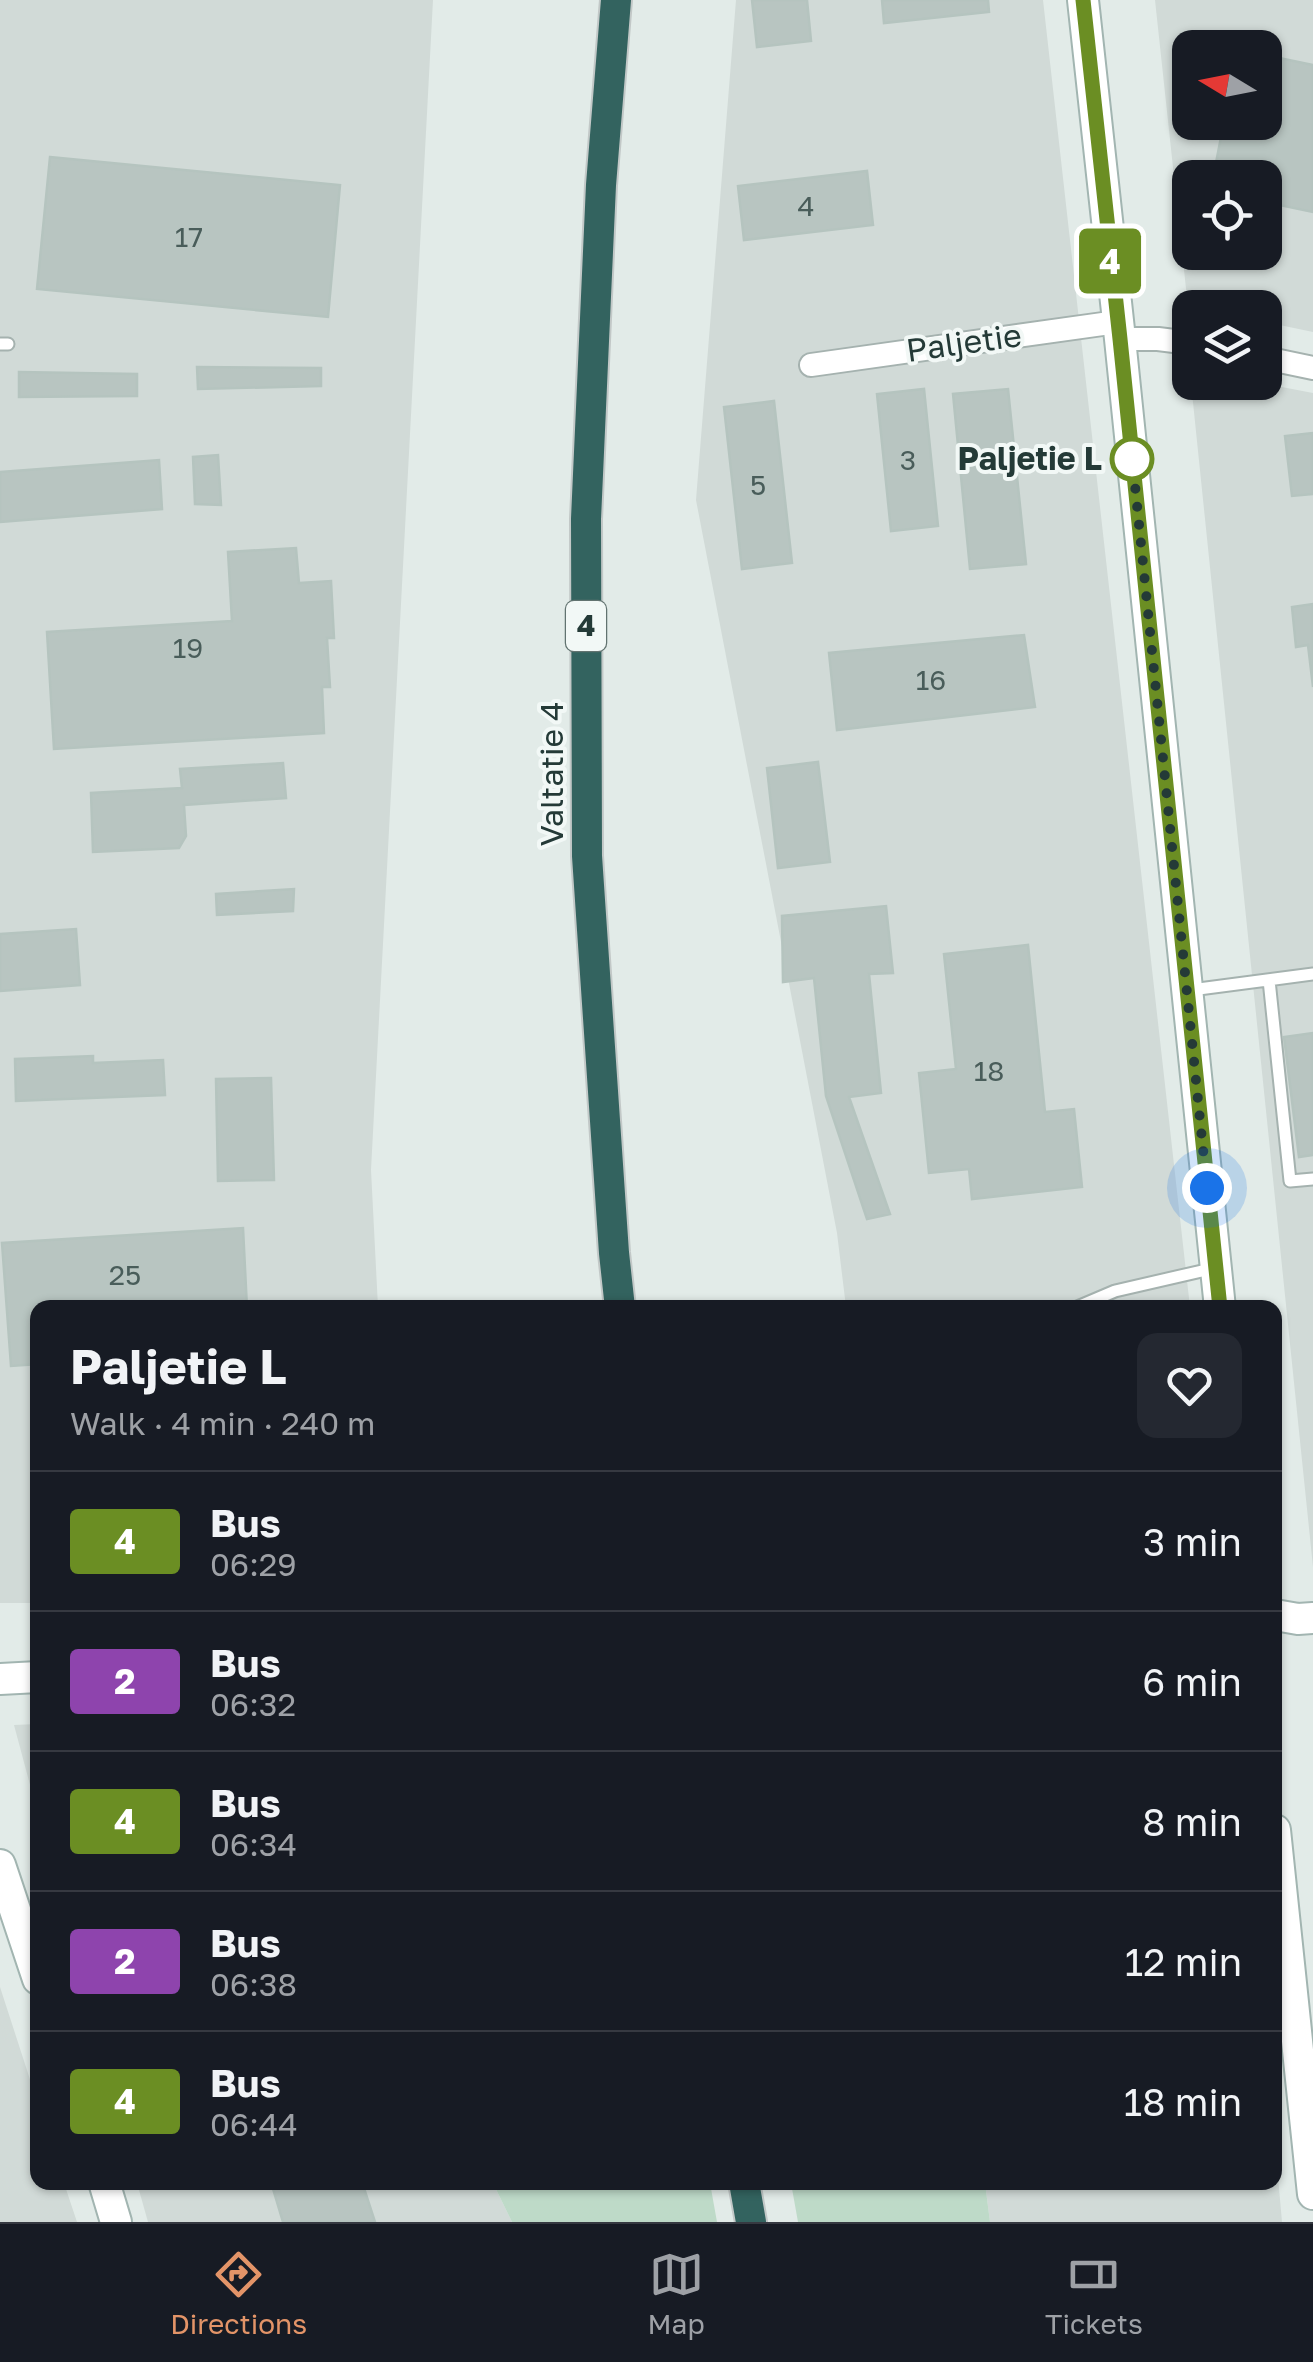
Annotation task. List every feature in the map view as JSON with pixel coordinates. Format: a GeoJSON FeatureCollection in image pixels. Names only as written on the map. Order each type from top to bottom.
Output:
{"type":"FeatureCollection","features":[{"type":"Feature","properties":{"kind":"highway","name":"Valtatie 4"},"geometry":{"type":"LineString","coordinates":[[616,0],[601,185],[586,519],[587,856],[619,1300]]}},
{"type":"Feature","properties":{"kind":"highway"},"geometry":{"type":"LineString","coordinates":[[745,2190],[751,2222]]}},
{"type":"Feature","properties":{"kind":"street"},"geometry":{"type":"LineString","coordinates":[[1082,0],[1219,1300]]}},
{"type":"Feature","properties":{"kind":"street","name":"Paljetie"},"geometry":{"type":"LineString","coordinates":[[810,364],[1118,330],[1172,341]]}},
{"type":"Feature","properties":{"kind":"street"},"geometry":{"type":"LineString","coordinates":[[1282,362],[1313,368]]}},
{"type":"Feature","properties":{"kind":"street"},"geometry":{"type":"LineString","coordinates":[[1282,1616],[1313,1618]]}},
{"type":"Feature","properties":{"kind":"street"},"geometry":{"type":"LineString","coordinates":[[0,1679],[30,1677]]}},
{"type":"Feature","properties":{"kind":"street"},"geometry":{"type":"LineString","coordinates":[[0,1864],[30,1955]]}},
{"type":"Feature","properties":{"kind":"street"},"geometry":{"type":"LineString","coordinates":[[1282,1897],[1313,2194]]}},
{"type":"Feature","properties":{"kind":"street"},"geometry":{"type":"LineString","coordinates":[[106,2190],[116,2222]]}},
{"type":"Feature","properties":{"kind":"lane"},"geometry":{"type":"LineString","coordinates":[[1186,991],[1313,974]]}},
{"type":"Feature","properties":{"kind":"lane"},"geometry":{"type":"LineString","coordinates":[[1269,980],[1290,1181],[1313,1178]]}},
{"type":"Feature","properties":{"kind":"lane"},"geometry":{"type":"LineString","coordinates":[[1093,1300],[1114,1291],[1216,1268]]}},
{"type":"Feature","properties":{"kind":"lane"},"geometry":{"type":"LineString","coordinates":[[1114,1291],[1115,1300]]}},
{"type":"Feature","properties":{"kind":"shaded area"},"geometry":{"type":"Polygon","coordinates":[[[0,0],[433,0],[371,1170],[378,1300],[30,1300],[30,1603],[0,1603],[0,0]]]}},
{"type":"Feature","properties":{"kind":"shaded area"},"geometry":{"type":"Polygon","coordinates":[[[736,0],[1043,0],[1189,1300],[845,1300],[837,1233],[696,500],[736,0]]]}},
{"type":"Feature","properties":{"kind":"shaded area"},"geometry":{"type":"Polygon","coordinates":[[[1155,0],[1313,0],[1313,332],[1282,326],[1282,290],[1186,290],[1184,270],[1282,270],[1282,160],[1172,160],[1155,0]]]}},
{"type":"Feature","properties":{"kind":"shaded area"},"geometry":{"type":"Polygon","coordinates":[[[1282,387],[1313,393],[1313,1567],[1193,400],[1282,400],[1282,387]]]}},
{"type":"Feature","properties":{"kind":"shaded area"},"geometry":{"type":"Polygon","coordinates":[[[30,1724],[30,1785],[14,1725],[30,1724]]]}},
{"type":"Feature","properties":{"kind":"shaded area"},"geometry":{"type":"Polygon","coordinates":[[[0,1987],[30,2079],[30,2190],[66,2190],[77,2222],[0,2222],[0,1987]]]}},
{"type":"Feature","properties":{"kind":"shaded area"},"geometry":{"type":"Polygon","coordinates":[[[139,2190],[496,2190],[512,2222],[148,2222],[139,2190]]]}},
{"type":"Feature","properties":{"kind":"shaded area"},"geometry":{"type":"Polygon","coordinates":[[[986,2190],[1279,2190],[1282,2222],[990,2222],[986,2190]]]}},
{"type":"Feature","properties":{"kind":"green space"},"geometry":{"type":"Polygon","coordinates":[[[496,2190],[711,2190],[717,2222],[512,2222],[496,2190]]]}},
{"type":"Feature","properties":{"kind":"green space"},"geometry":{"type":"Polygon","coordinates":[[[792,2190],[986,2190],[990,2222],[798,2222],[792,2190]]]}},
{"type":"Feature","properties":{"kind":"building"},"geometry":{"type":"Polygon","coordinates":[[[752,0],[807,0],[811,41],[757,47],[752,0]]]}},
{"type":"Feature","properties":{"kind":"building"},"geometry":{"type":"Polygon","coordinates":[[[882,0],[988,0],[989,12],[884,23],[882,0]]]}},
{"type":"Feature","properties":{"kind":"building"},"geometry":{"type":"Polygon","coordinates":[[[1282,59],[1313,65],[1313,212],[1282,206],[1282,160],[1217,160],[1220,140],[1282,140],[1282,59]]]}},
{"type":"Feature","properties":{"kind":"building"},"geometry":{"type":"Polygon","coordinates":[[[50,157],[340,185],[328,317],[37,289],[50,157]]]}},
{"type":"Feature","properties":{"kind":"building"},"geometry":{"type":"Polygon","coordinates":[[[867,171],[873,225],[744,240],[738,186],[867,171]]]}},
{"type":"Feature","properties":{"kind":"building"},"geometry":{"type":"Polygon","coordinates":[[[197,367],[321,368],[321,386],[198,389],[197,367]]]}},
{"type":"Feature","properties":{"kind":"building"},"geometry":{"type":"Polygon","coordinates":[[[19,372],[137,374],[137,396],[19,397],[19,372]]]}},
{"type":"Feature","properties":{"kind":"building"},"geometry":{"type":"Polygon","coordinates":[[[924,389],[938,526],[891,531],[877,394],[924,389]]]}},
{"type":"Feature","properties":{"kind":"building"},"geometry":{"type":"Polygon","coordinates":[[[1008,389],[1026,564],[970,569],[953,394],[1008,389]]]}},
{"type":"Feature","properties":{"kind":"building"},"geometry":{"type":"Polygon","coordinates":[[[774,401],[792,563],[742,569],[724,407],[774,401]]]}},
{"type":"Feature","properties":{"kind":"building"},"geometry":{"type":"Polygon","coordinates":[[[1313,433],[1313,494],[1292,496],[1285,436],[1313,433]]]}},
{"type":"Feature","properties":{"kind":"building"},"geometry":{"type":"Polygon","coordinates":[[[218,455],[221,505],[195,504],[193,457],[218,455]]]}},
{"type":"Feature","properties":{"kind":"building"},"geometry":{"type":"Polygon","coordinates":[[[159,460],[162,509],[0,522],[0,472],[159,460]]]}},
{"type":"Feature","properties":{"kind":"building"},"geometry":{"type":"Polygon","coordinates":[[[296,548],[299,583],[331,581],[334,638],[327,638],[330,687],[322,687],[324,733],[54,749],[47,632],[232,621],[228,552],[296,548]]]}},
{"type":"Feature","properties":{"kind":"building"},"geometry":{"type":"Polygon","coordinates":[[[1313,604],[1313,687],[1308,645],[1296,647],[1292,607],[1313,604]]]}},
{"type":"Feature","properties":{"kind":"building"},"geometry":{"type":"Polygon","coordinates":[[[1024,635],[1035,707],[837,730],[829,653],[1024,635]]]}},
{"type":"Feature","properties":{"kind":"building"},"geometry":{"type":"Polygon","coordinates":[[[818,762],[830,862],[778,868],[767,768],[818,762]]]}},
{"type":"Feature","properties":{"kind":"building"},"geometry":{"type":"Polygon","coordinates":[[[283,763],[286,798],[184,805],[186,836],[179,848],[93,852],[91,793],[182,788],[180,769],[283,763]]]}},
{"type":"Feature","properties":{"kind":"building"},"geometry":{"type":"Polygon","coordinates":[[[294,889],[293,911],[217,915],[216,894],[294,889]]]}},
{"type":"Feature","properties":{"kind":"building"},"geometry":{"type":"Polygon","coordinates":[[[886,906],[893,973],[869,974],[881,1093],[849,1097],[890,1214],[867,1219],[826,1096],[814,978],[783,982],[782,916],[886,906]]]}},
{"type":"Feature","properties":{"kind":"building"},"geometry":{"type":"Polygon","coordinates":[[[76,929],[80,985],[0,991],[0,934],[76,929]]]}},
{"type":"Feature","properties":{"kind":"building"},"geometry":{"type":"Polygon","coordinates":[[[1028,945],[1045,1112],[1074,1109],[1082,1187],[972,1199],[969,1169],[929,1173],[919,1073],[956,1069],[944,954],[1028,945]]]}},
{"type":"Feature","properties":{"kind":"building"},"geometry":{"type":"Polygon","coordinates":[[[1313,1033],[1313,1155],[1299,1157],[1284,1037],[1313,1033]]]}},
{"type":"Feature","properties":{"kind":"building"},"geometry":{"type":"Polygon","coordinates":[[[93,1056],[93,1063],[163,1060],[165,1095],[16,1101],[15,1059],[93,1056]]]}},
{"type":"Feature","properties":{"kind":"building"},"geometry":{"type":"Polygon","coordinates":[[[271,1078],[274,1180],[218,1181],[216,1079],[271,1078]]]}},
{"type":"Feature","properties":{"kind":"building"},"geometry":{"type":"Polygon","coordinates":[[[243,1228],[247,1300],[30,1300],[30,1365],[11,1366],[2,1243],[243,1228]]]}},
{"type":"Feature","properties":{"kind":"building"},"geometry":{"type":"Polygon","coordinates":[[[273,2190],[365,2190],[375,2222],[283,2222],[273,2190]]]}},
{"type":"Feature","properties":{"kind":"bus line","name":"4"},"geometry":{"type":"LineString","coordinates":[[1083,0],[1219,1300]]}},
{"type":"Feature","properties":{"kind":"place","name":"Paljetie L"},"geometry":{"type":"Point","coordinates":[1132,459]}},
{"type":"Feature","properties":{"kind":"route"},"geometry":{"type":"LineString","coordinates":[[1132,459],[1207,1188]]}}]}
